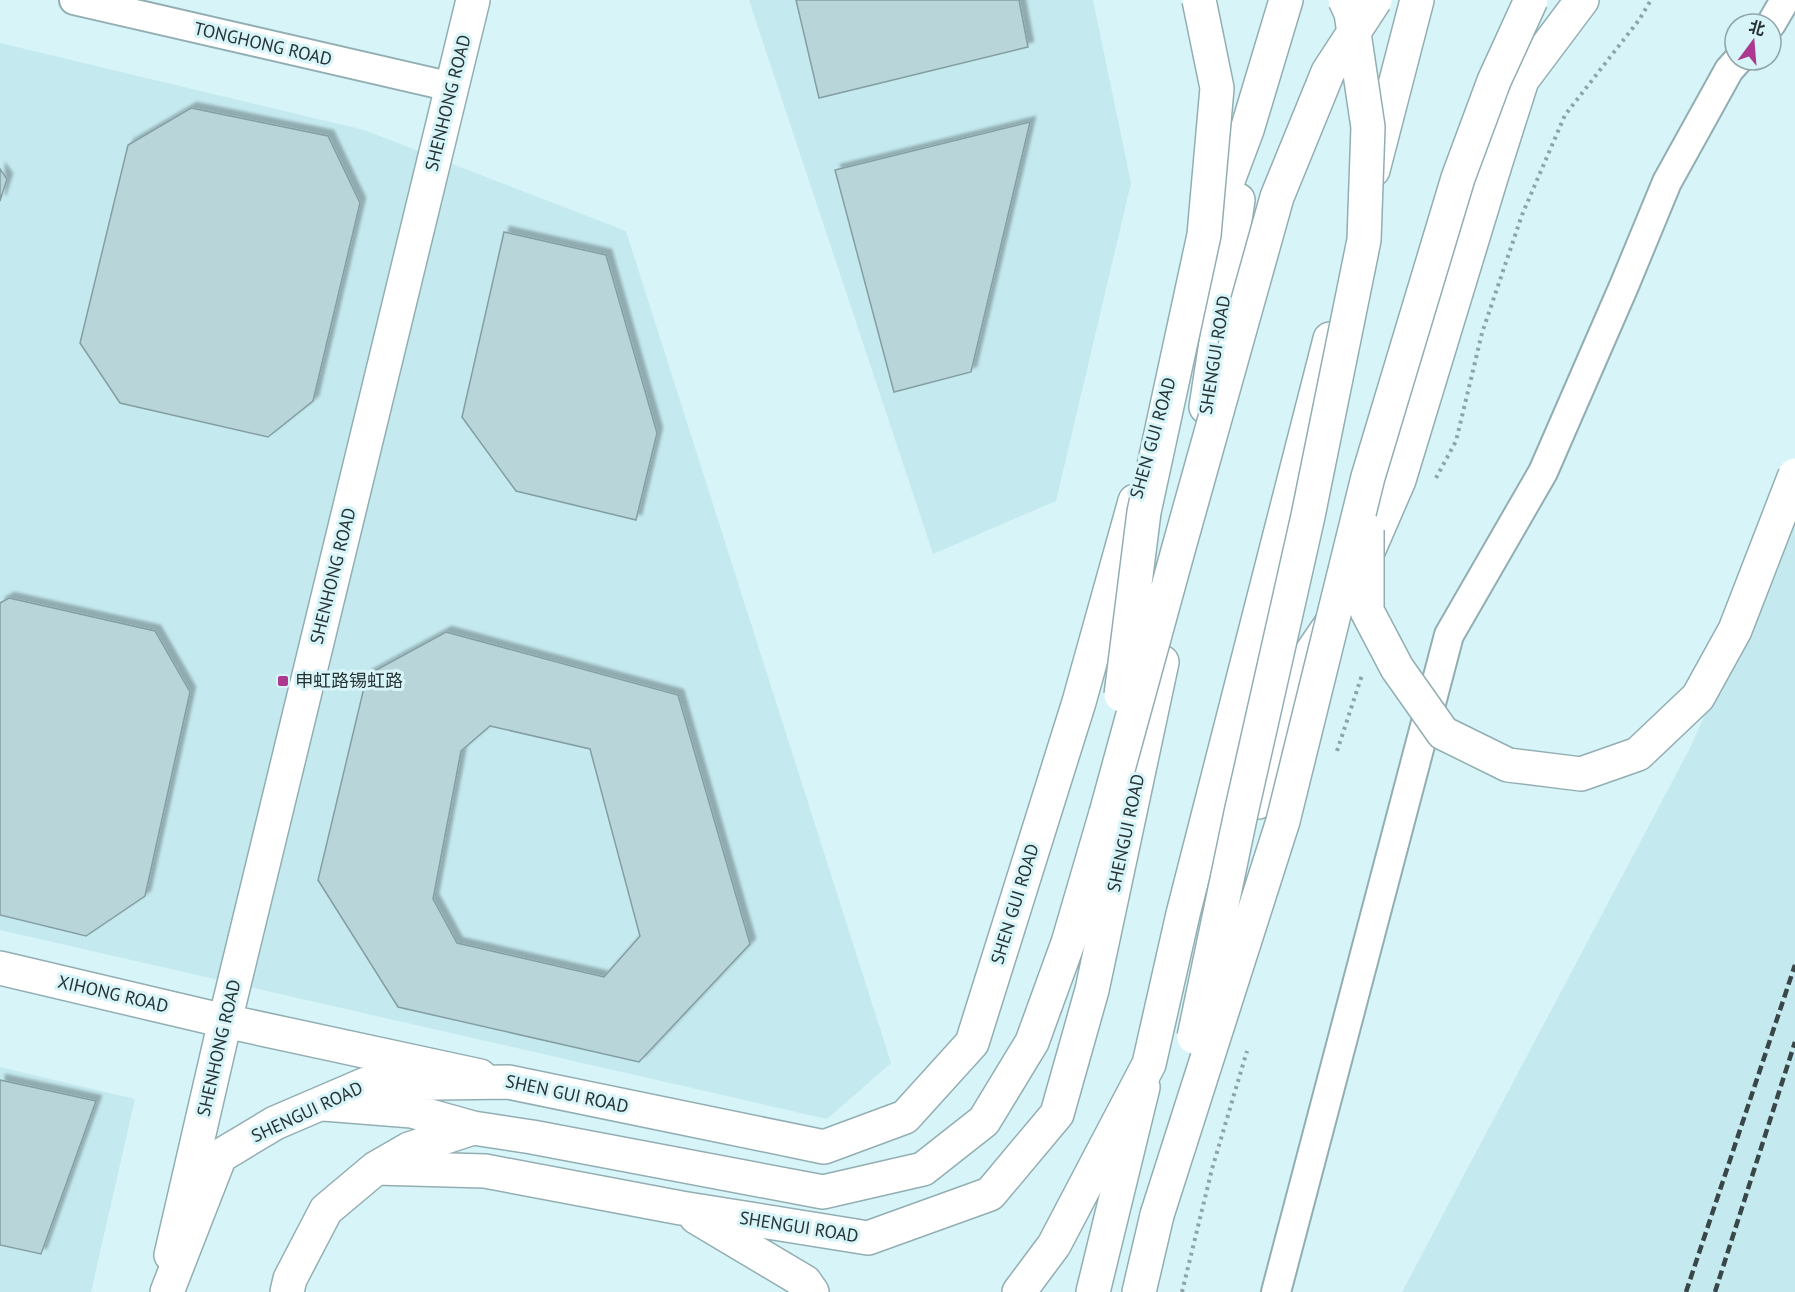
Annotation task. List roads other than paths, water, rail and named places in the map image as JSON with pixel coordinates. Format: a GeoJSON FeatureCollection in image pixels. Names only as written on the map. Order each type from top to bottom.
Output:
{"type":"FeatureCollection","features":[{"type":"Feature","properties":{"kind":"main road","name":"SHENHONG ROAD"},"geometry":{"type":"LineString","coordinates":[[162,1292],[225,1021],[473,0]]}},
{"type":"Feature","properties":{"kind":"main road"},"geometry":{"type":"LineString","coordinates":[[1106,813],[1144,512],[1204,235],[1217,88],[1198,0]]}},
{"type":"Feature","properties":{"kind":"main road","name":"SHEN GUI ROAD"},"geometry":{"type":"LineString","coordinates":[[225,1021],[824,1147],[905,1117],[972,1043],[1079,702],[1220,202],[1246,130],[1286,0]]}},
{"type":"Feature","properties":{"kind":"main road"},"geometry":{"type":"LineString","coordinates":[[1139,1292],[1241,813],[1308,516],[1364,240],[1368,127],[1351,12],[1345,0]]}},
{"type":"Feature","properties":{"kind":"main road"},"geometry":{"type":"LineString","coordinates":[[320,1104],[412,1111],[473,1128],[823,1192],[923,1169],[984,1121],[1032,1042],[1068,944],[1277,197],[1328,72],[1375,0]]}},
{"type":"Feature","properties":{"kind":"main road"},"geometry":{"type":"LineString","coordinates":[[1093,1292],[1210,808],[1417,0]]}},
{"type":"Feature","properties":{"kind":"main road"},"geometry":{"type":"LineString","coordinates":[[1157,1215],[1283,821],[1368,477],[1458,178],[1494,81],[1531,0]]}},
{"type":"Feature","properties":{"kind":"main road"},"geometry":{"type":"LineString","coordinates":[[1210,808],[1292,681],[1344,606],[1399,480],[1522,80],[1582,0]]}},
{"type":"Feature","properties":{"kind":"main road","name":"SHENGUI ROAD"},"geometry":{"type":"LineString","coordinates":[[376,1168],[485,1171],[681,1208],[868,1238],[990,1194],[1057,1114],[1092,990],[1180,576],[1237,211],[1246,130]]}},
{"type":"Feature","properties":{"kind":"main road"},"geometry":{"type":"LineString","coordinates":[[1368,477],[1367,611],[1397,668],[1443,733],[1508,765],[1581,774],[1638,754],[1698,697],[1735,630],[1795,475]]}},
{"type":"Feature","properties":{"kind":"main road"},"geometry":{"type":"LineString","coordinates":[[1019,1292],[1053,1245],[1149,1064],[1218,945],[1292,681]]}},
{"type":"Feature","properties":{"kind":"main road","name":"XIHONG ROAD"},"geometry":{"type":"LineString","coordinates":[[0,968],[225,1021]]}},
{"type":"Feature","properties":{"kind":"main road","name":"SHENGUI ROAD"},"geometry":{"type":"LineString","coordinates":[[167,1292],[220,1156],[274,1123],[366,1083],[508,1082]]}},
{"type":"Feature","properties":{"kind":"main road"},"geometry":{"type":"LineString","coordinates":[[287,1292],[290,1280],[326,1210],[376,1168],[409,1149],[473,1128]]}},
{"type":"Feature","properties":{"kind":"main road","name":"SHENGUI ROAD"},"geometry":{"type":"LineString","coordinates":[[681,1208],[805,1282],[812,1292]]}},
{"type":"Feature","properties":{"kind":"street","name":"TONGHONG ROAD"},"geometry":{"type":"LineString","coordinates":[[74,0],[452,87]]}},
{"type":"Feature","properties":{"kind":"street"},"geometry":{"type":"LineString","coordinates":[[1276,1292],[1449,635],[1543,472],[1667,182],[1728,72]]}},
{"type":"Feature","properties":{"kind":"railway"},"geometry":{"type":"LineString","coordinates":[[1686,1292],[1795,965]]}},
{"type":"Feature","properties":{"kind":"railway"},"geometry":{"type":"LineString","coordinates":[[1715,1292],[1795,1042]]}},
{"type":"Feature","properties":{"kind":"place","name":"申虹路锡虹路"},"geometry":{"type":"Point","coordinates":[283,681]}}]}
